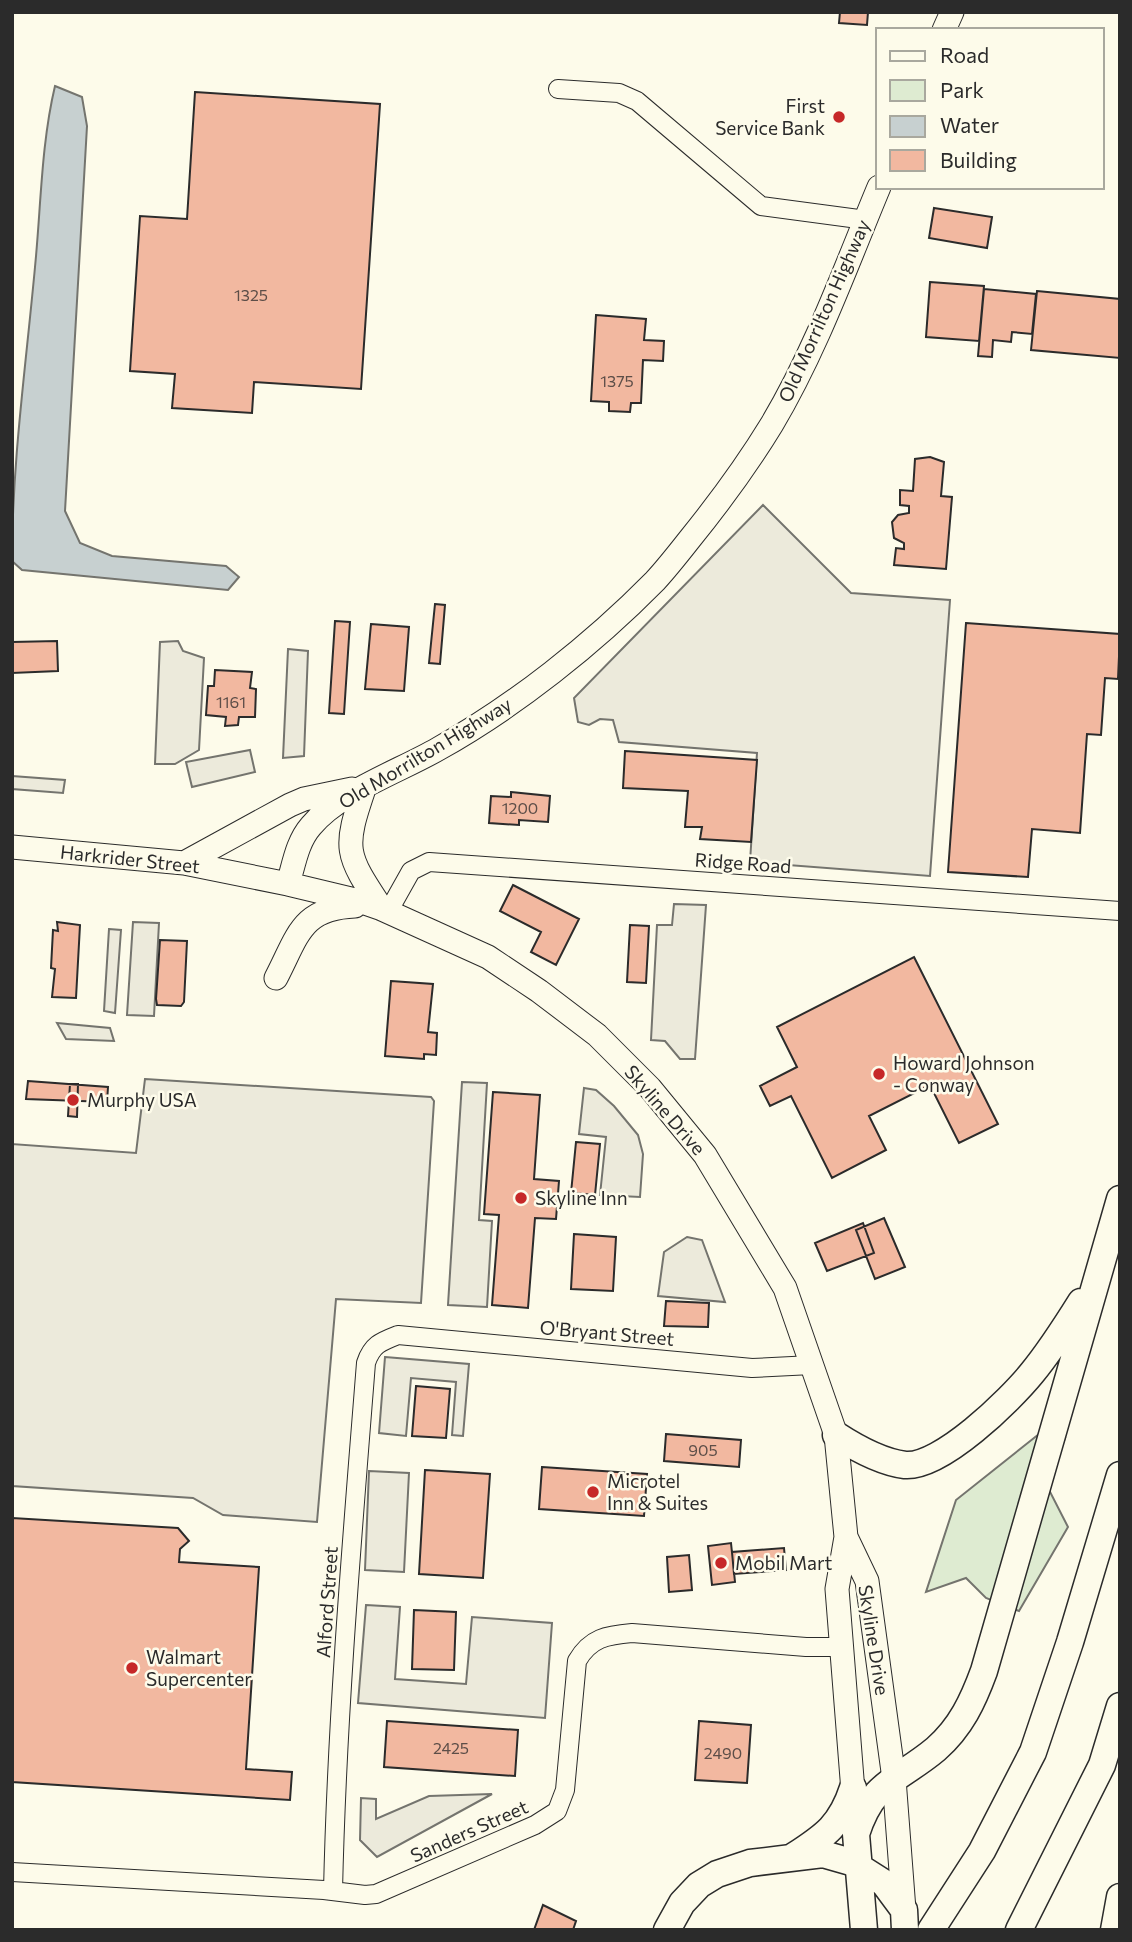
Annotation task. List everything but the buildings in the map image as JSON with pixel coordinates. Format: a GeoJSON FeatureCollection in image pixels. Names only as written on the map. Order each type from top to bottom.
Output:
{"type":"FeatureCollection","features":[{"type":"Feature","properties":{"kind":"highway"},"geometry":{"type":"LineString","coordinates":[[856,1834],[871,1798],[938,1748],[955,1730],[970,1707],[984,1671],[1120,1199]]}},
{"type":"Feature","properties":{"kind":"highway"},"geometry":{"type":"LineString","coordinates":[[836,1435],[874,1455],[904,1465],[931,1459],[958,1443],[1031,1374],[1054,1344],[1098,1273]]}},
{"type":"Feature","properties":{"kind":"highway"},"geometry":{"type":"LineString","coordinates":[[931,1930],[982,1850],[1033,1752],[1070,1642],[1120,1475]]}},
{"type":"Feature","properties":{"kind":"highway"},"geometry":{"type":"LineString","coordinates":[[1019,1930],[1102,1765],[1120,1706]]}},
{"type":"Feature","properties":{"kind":"highway"},"geometry":{"type":"LineString","coordinates":[[791,1858],[833,1828],[843,1815],[853,1788]]}},
{"type":"Feature","properties":{"kind":"highway","name":"Skyline Drive"},"geometry":{"type":"LineString","coordinates":[[856,1834],[864,1930]]}},
{"type":"Feature","properties":{"kind":"highway"},"geometry":{"type":"LineString","coordinates":[[667,1930],[682,1903],[711,1877],[750,1863],[823,1854],[859,1866],[884,1883],[893,1892],[905,1920]]}},
{"type":"Feature","properties":{"kind":"highway"},"geometry":{"type":"LineString","coordinates":[[1114,1930],[1120,1897]]}},
{"type":"Feature","properties":{"kind":"main road"},"geometry":{"type":"LineString","coordinates":[[945,28],[952,12]]}},
{"type":"Feature","properties":{"kind":"main road","name":"Old Morrilton Highway"},"geometry":{"type":"LineString","coordinates":[[288,884],[300,842],[312,825],[332,807],[486,720],[540,682],[615,620],[657,579],[721,502],[773,422],[816,338],[878,189]]}},
{"type":"Feature","properties":{"kind":"main road"},"geometry":{"type":"LineString","coordinates":[[184,863],[304,799],[365,786],[350,836],[351,856],[358,873],[385,911]]}},
{"type":"Feature","properties":{"kind":"main road","name":"Harkrider Street"},"geometry":{"type":"LineString","coordinates":[[12,847],[184,863],[288,884]]}},
{"type":"Feature","properties":{"kind":"main road","name":"Skyline Drive"},"geometry":{"type":"LineString","coordinates":[[288,884],[359,901],[414,922],[499,964],[597,1035],[650,1088],[705,1155],[750,1227],[785,1288],[836,1435],[846,1537],[837,1589],[856,1834]]}},
{"type":"Feature","properties":{"kind":"main road"},"geometry":{"type":"LineString","coordinates":[[276,978],[301,928],[318,913],[344,906],[385,911]]}},
{"type":"Feature","properties":{"kind":"main road","name":"Skyline Drive"},"geometry":{"type":"LineString","coordinates":[[846,1537],[866,1581],[894,1779],[905,1920]]}},
{"type":"Feature","properties":{"kind":"street"},"geometry":{"type":"LineString","coordinates":[[558,89],[619,93],[636,102],[761,206],[866,220]]}},
{"type":"Feature","properties":{"kind":"street","name":"Ridge Road"},"geometry":{"type":"LineString","coordinates":[[385,911],[411,871],[429,862],[1120,911]]}},
{"type":"Feature","properties":{"kind":"street","name":"O'Bryant Street"},"geometry":{"type":"LineString","coordinates":[[398,1335],[752,1368],[812,1365]]}},
{"type":"Feature","properties":{"kind":"street","name":"Alford Street"},"geometry":{"type":"LineString","coordinates":[[333,1891],[335,1795],[366,1363],[371,1348],[398,1335]]}},
{"type":"Feature","properties":{"kind":"street","name":"Sanders Street"},"geometry":{"type":"LineString","coordinates":[[12,1872],[365,1895],[387,1891],[535,1825],[557,1811],[565,1790],[577,1661],[584,1648],[595,1640],[609,1634],[632,1633],[806,1647],[842,1647]]}},
{"type":"Feature","properties":{"kind":"green space"},"geometry":{"type":"Polygon","coordinates":[[[1039,1434],[1065,1438],[1047,1486],[1068,1527],[1019,1611],[986,1598],[966,1578],[926,1592],[956,1500],[1039,1434]]]}},
{"type":"Feature","properties":{"kind":"shaded area"},"geometry":{"type":"Polygon","coordinates":[[[763,505],[851,593],[950,600],[930,876],[750,862],[757,753],[619,742],[613,720],[600,719],[589,725],[578,722],[574,698],[763,505]]]}},
{"type":"Feature","properties":{"kind":"shaded area"},"geometry":{"type":"Polygon","coordinates":[[[178,641],[183,651],[204,658],[199,750],[175,764],[155,764],[160,642],[178,641]]]}},
{"type":"Feature","properties":{"kind":"shaded area"},"geometry":{"type":"Polygon","coordinates":[[[288,649],[308,651],[304,756],[283,758],[288,649]]]}},
{"type":"Feature","properties":{"kind":"shaded area"},"geometry":{"type":"Polygon","coordinates":[[[250,750],[255,772],[192,787],[186,762],[250,750]]]}},
{"type":"Feature","properties":{"kind":"shaded area"},"geometry":{"type":"Polygon","coordinates":[[[12,776],[65,780],[63,793],[12,789],[12,776]]]}},
{"type":"Feature","properties":{"kind":"shaded area"},"geometry":{"type":"Polygon","coordinates":[[[674,904],[706,905],[695,1059],[680,1059],[665,1041],[651,1040],[657,925],[672,925],[674,904]]]}},
{"type":"Feature","properties":{"kind":"shaded area"},"geometry":{"type":"Polygon","coordinates":[[[133,922],[159,923],[154,1016],[127,1015],[133,922]]]}},
{"type":"Feature","properties":{"kind":"shaded area"},"geometry":{"type":"Polygon","coordinates":[[[109,929],[121,930],[115,1013],[104,1011],[109,929]]]}},
{"type":"Feature","properties":{"kind":"shaded area"},"geometry":{"type":"Polygon","coordinates":[[[57,1023],[110,1028],[114,1041],[66,1039],[57,1023]]]}},
{"type":"Feature","properties":{"kind":"shaded area"},"geometry":{"type":"Polygon","coordinates":[[[145,1079],[431,1097],[434,1101],[421,1303],[336,1299],[317,1522],[223,1515],[193,1498],[12,1486],[12,1144],[136,1153],[145,1079]]]}},
{"type":"Feature","properties":{"kind":"shaded area"},"geometry":{"type":"Polygon","coordinates":[[[462,1082],[487,1083],[479,1220],[492,1221],[487,1307],[448,1305],[462,1082]]]}},
{"type":"Feature","properties":{"kind":"shaded area"},"geometry":{"type":"Polygon","coordinates":[[[584,1088],[596,1090],[614,1106],[638,1135],[643,1154],[640,1197],[600,1195],[606,1137],[579,1134],[584,1088]]]}},
{"type":"Feature","properties":{"kind":"shaded area"},"geometry":{"type":"Polygon","coordinates":[[[687,1237],[702,1240],[725,1302],[658,1296],[664,1252],[687,1237]]]}},
{"type":"Feature","properties":{"kind":"shaded area"},"geometry":{"type":"Polygon","coordinates":[[[385,1357],[469,1364],[463,1436],[452,1435],[456,1382],[411,1378],[406,1436],[379,1433],[385,1357]]]}},
{"type":"Feature","properties":{"kind":"shaded area"},"geometry":{"type":"Polygon","coordinates":[[[369,1471],[409,1473],[404,1572],[365,1570],[369,1471]]]}},
{"type":"Feature","properties":{"kind":"shaded area"},"geometry":{"type":"Polygon","coordinates":[[[366,1605],[400,1607],[395,1679],[466,1684],[472,1617],[552,1623],[545,1718],[358,1703],[366,1605]]]}},
{"type":"Feature","properties":{"kind":"shaded area"},"geometry":{"type":"Polygon","coordinates":[[[492,1794],[377,1857],[360,1840],[361,1798],[376,1799],[376,1819],[429,1796],[492,1794]]]}},
{"type":"Feature","properties":{"kind":"water"},"geometry":{"type":"Polygon","coordinates":[[[55,86],[82,97],[87,126],[65,511],[80,543],[112,556],[226,566],[239,577],[228,590],[22,570],[12,561],[20,414],[44,153],[55,86]]]}},
{"type":"Feature","properties":{"kind":"place","name":"First Service Bank"},"geometry":{"type":"Point","coordinates":[839,117]}},
{"type":"Feature","properties":{"kind":"place","name":"Howard Johnson - Conway"},"geometry":{"type":"Point","coordinates":[879,1074]}},
{"type":"Feature","properties":{"kind":"place","name":"Murphy USA"},"geometry":{"type":"Point","coordinates":[73,1100]}},
{"type":"Feature","properties":{"kind":"place","name":"Skyline Inn"},"geometry":{"type":"Point","coordinates":[521,1198]}},
{"type":"Feature","properties":{"kind":"place","name":"Microtel Inn & Suites"},"geometry":{"type":"Point","coordinates":[593,1492]}},
{"type":"Feature","properties":{"kind":"place","name":"Mobil Mart"},"geometry":{"type":"Point","coordinates":[721,1563]}},
{"type":"Feature","properties":{"kind":"place","name":"Walmart Supercenter"},"geometry":{"type":"Point","coordinates":[132,1668]}}]}
